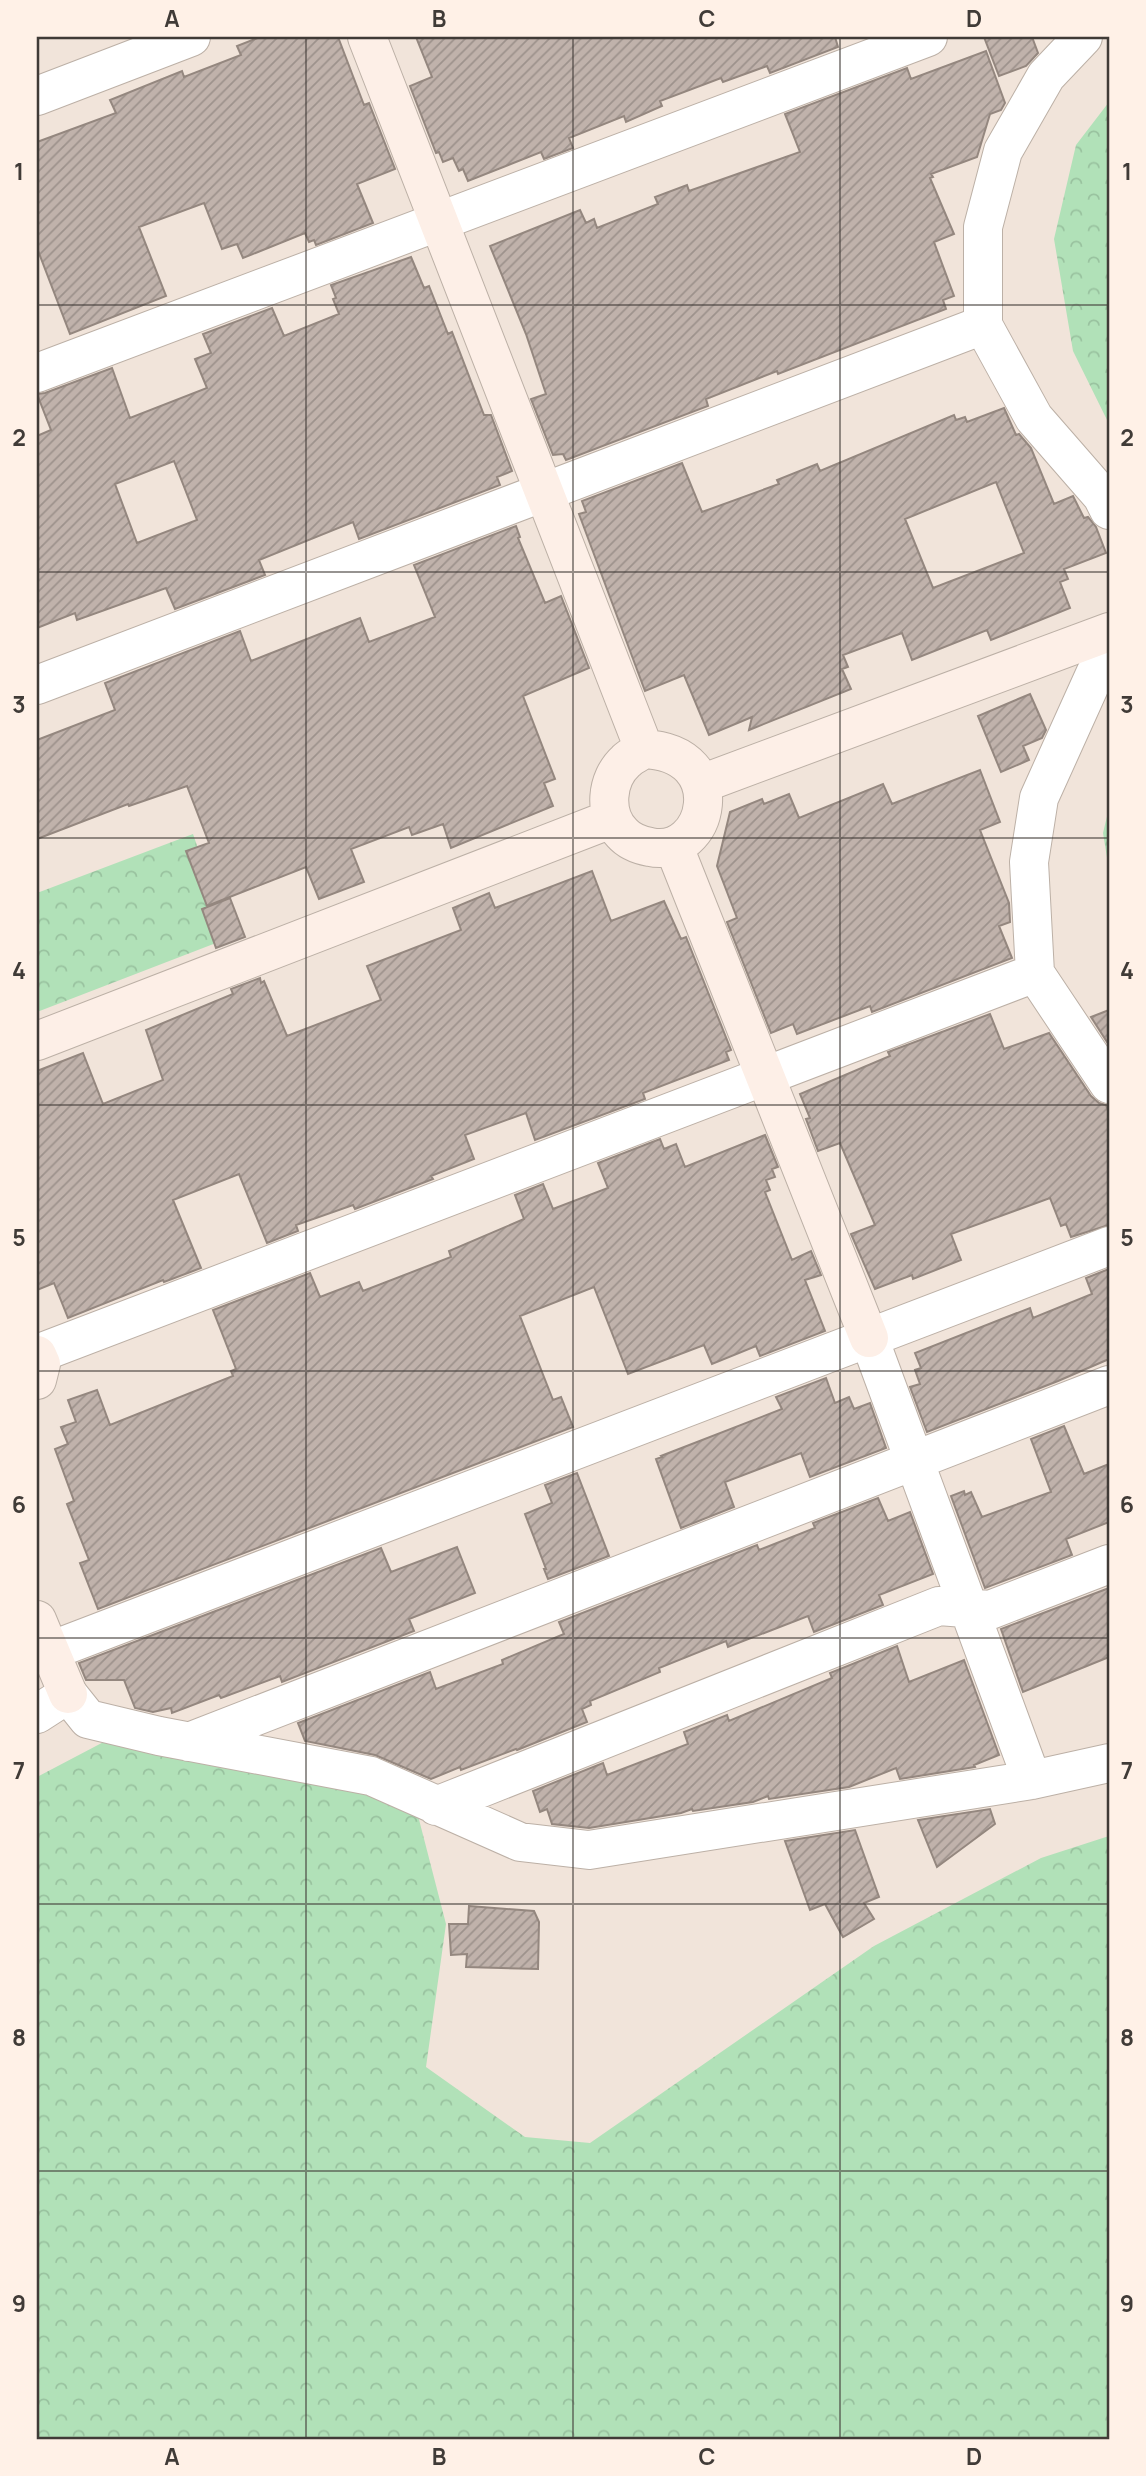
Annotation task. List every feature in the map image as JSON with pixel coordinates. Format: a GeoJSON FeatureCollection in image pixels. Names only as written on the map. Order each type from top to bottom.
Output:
{"type":"FeatureCollection","features":[{"type":"Feature","properties":{"kind":"street"},"geometry":{"type":"LineString","coordinates":[[37,96],[191,37]]}},
{"type":"Feature","properties":{"kind":"street"},"geometry":{"type":"LineString","coordinates":[[367,37],[644,749]]}},
{"type":"Feature","properties":{"kind":"street"},"geometry":{"type":"LineString","coordinates":[[37,373],[928,37]]}},
{"type":"Feature","properties":{"kind":"street"},"geometry":{"type":"LineString","coordinates":[[1083,37],[1046,76],[1003,152],[983,227],[983,325],[1034,418],[1102,496],[1109,510]]}},
{"type":"Feature","properties":{"kind":"street"},"geometry":{"type":"LineString","coordinates":[[37,685],[983,325]]}},
{"type":"Feature","properties":{"kind":"street"},"geometry":{"type":"LineString","coordinates":[[701,784],[1109,632]]}},
{"type":"Feature","properties":{"kind":"street"},"geometry":{"type":"LineString","coordinates":[[1109,649],[1039,798],[1029,862],[1035,973],[1109,1084]]}},
{"type":"Feature","properties":{"kind":"street"},"geometry":{"type":"LineString","coordinates":[[644,749],[662,750],[679,757],[694,768],[701,784],[703,802],[699,820],[689,837],[674,846],[655,848],[637,845],[622,834],[611,819],[608,802],[613,780],[625,761],[644,749]]}},
{"type":"Feature","properties":{"kind":"street"},"geometry":{"type":"LineString","coordinates":[[37,1041],[611,819]]}},
{"type":"Feature","properties":{"kind":"street"},"geometry":{"type":"LineString","coordinates":[[674,846],[869,1338],[1032,1780]]}},
{"type":"Feature","properties":{"kind":"street"},"geometry":{"type":"LineString","coordinates":[[37,1380],[41,1364],[37,1354],[1035,973]]}},
{"type":"Feature","properties":{"kind":"street"},"geometry":{"type":"LineString","coordinates":[[1109,1247],[869,1338],[43,1636],[68,1694],[88,1719],[189,1742],[370,1776],[520,1842],[589,1850],[1032,1780],[1109,1763]]}},
{"type":"Feature","properties":{"kind":"street"},"geometry":{"type":"LineString","coordinates":[[189,1742],[1109,1385]]}},
{"type":"Feature","properties":{"kind":"street"},"geometry":{"type":"LineString","coordinates":[[436,1806],[939,1606],[990,1610],[1109,1564]]}},
{"type":"Feature","properties":{"kind":"street"},"geometry":{"type":"LineString","coordinates":[[37,1714],[68,1694]]}},
{"type":"Feature","properties":{"kind":"green space"},"geometry":{"type":"Polygon","coordinates":[[[1109,102],[1109,424],[1073,351],[1054,239],[1076,145],[1109,102]]]}},
{"type":"Feature","properties":{"kind":"green space"},"geometry":{"type":"Polygon","coordinates":[[[1109,808],[1109,870],[1103,833],[1109,808]]]}},
{"type":"Feature","properties":{"kind":"green space"},"geometry":{"type":"Polygon","coordinates":[[[193,834],[229,938],[37,1012],[37,893],[193,834]]]}},
{"type":"Feature","properties":{"kind":"green space"},"geometry":{"type":"Polygon","coordinates":[[[115,1736],[415,1804],[446,1924],[426,2067],[525,2137],[590,2143],[874,1946],[1041,1858],[1109,1836],[1109,2439],[37,2439],[37,1777],[115,1736]]]}},
{"type":"Feature","properties":{"kind":"building"},"geometry":{"type":"Polygon","coordinates":[[[260,37],[338,37],[364,105],[369,103],[395,169],[357,184],[373,223],[316,245],[314,240],[309,242],[305,233],[243,258],[237,244],[222,249],[204,203],[139,227],[166,296],[70,334],[37,248],[37,142],[116,113],[110,100],[182,71],[184,77],[241,55],[237,46],[260,37]]]}},
{"type":"Feature","properties":{"kind":"building"},"geometry":{"type":"Polygon","coordinates":[[[416,37],[835,37],[838,47],[770,73],[767,66],[723,82],[721,78],[660,101],[662,106],[626,122],[624,116],[569,138],[573,148],[544,159],[541,152],[468,181],[463,169],[459,171],[453,158],[443,162],[439,152],[436,153],[410,86],[432,77],[416,37]]]}},
{"type":"Feature","properties":{"kind":"building"},"geometry":{"type":"Polygon","coordinates":[[[984,37],[1032,37],[1038,53],[1026,66],[999,76],[984,37]]]}},
{"type":"Feature","properties":{"kind":"building"},"geometry":{"type":"Polygon","coordinates":[[[986,51],[1005,103],[1001,110],[990,114],[977,157],[931,174],[933,177],[930,178],[954,234],[934,242],[954,296],[943,300],[946,309],[706,399],[708,406],[566,460],[563,454],[553,455],[531,399],[546,394],[526,334],[490,246],[580,210],[586,223],[594,219],[597,228],[658,204],[655,197],[687,185],[689,191],[800,152],[785,114],[907,68],[911,79],[986,51]]]}},
{"type":"Feature","properties":{"kind":"building"},"geometry":{"type":"Polygon","coordinates":[[[411,257],[424,288],[429,286],[448,334],[452,332],[484,415],[491,415],[512,471],[497,477],[500,485],[359,539],[353,522],[259,560],[265,575],[175,609],[166,588],[77,620],[75,613],[37,628],[37,436],[51,430],[37,394],[112,368],[130,418],[207,388],[195,359],[211,353],[203,334],[272,308],[284,336],[339,314],[331,285],[411,257]],[[174,461],[115,484],[137,543],[197,520],[174,461]]]}},
{"type":"Feature","properties":{"kind":"building"},"geometry":{"type":"Polygon","coordinates":[[[1004,408],[1016,435],[1019,434],[1031,448],[1054,504],[1073,496],[1084,518],[1088,517],[1096,527],[1106,553],[1064,569],[1068,579],[1060,582],[1070,608],[991,640],[987,630],[912,660],[902,633],[843,655],[848,667],[842,669],[851,689],[749,730],[752,717],[709,735],[684,675],[645,691],[579,514],[586,512],[582,501],[682,463],[702,512],[779,484],[777,480],[817,464],[820,471],[954,415],[956,420],[965,417],[967,422],[1004,408]],[[996,482],[905,519],[933,588],[1024,553],[996,482]]]}},
{"type":"Feature","properties":{"kind":"building"},"geometry":{"type":"Polygon","coordinates":[[[516,526],[520,537],[518,538],[545,603],[561,596],[589,668],[523,696],[555,779],[544,783],[553,806],[451,848],[443,824],[412,835],[409,827],[351,849],[364,882],[319,899],[306,867],[207,906],[186,851],[209,843],[187,786],[129,806],[128,804],[37,839],[37,740],[115,710],[105,683],[240,631],[251,661],[360,618],[369,642],[435,617],[414,565],[516,526]]]}},
{"type":"Feature","properties":{"kind":"building"},"geometry":{"type":"Polygon","coordinates":[[[1030,694],[1046,730],[1042,738],[1023,746],[1029,760],[1001,772],[978,716],[1030,694]]]}},
{"type":"Feature","properties":{"kind":"building"},"geometry":{"type":"Polygon","coordinates":[[[980,770],[1000,822],[980,830],[1009,903],[1010,922],[999,926],[1012,958],[872,1012],[870,1006],[797,1034],[793,1024],[771,1033],[727,922],[737,918],[717,866],[730,812],[762,799],[764,804],[789,794],[799,818],[883,784],[892,804],[980,770]]]}},
{"type":"Feature","properties":{"kind":"building"},"geometry":{"type":"Polygon","coordinates":[[[592,871],[611,921],[664,901],[681,939],[686,937],[731,1050],[726,1052],[729,1060],[643,1093],[645,1099],[535,1140],[526,1113],[465,1135],[474,1159],[431,1176],[433,1179],[355,1209],[353,1205],[296,1225],[298,1231],[267,1243],[239,1174],[173,1200],[201,1268],[164,1282],[163,1280],[68,1318],[54,1283],[37,1290],[37,1071],[83,1053],[103,1104],[163,1080],[146,1030],[233,994],[231,989],[260,978],[261,983],[264,981],[287,1036],[381,1000],[367,966],[461,930],[453,908],[489,893],[495,908],[592,871]]]}},
{"type":"Feature","properties":{"kind":"building"},"geometry":{"type":"Polygon","coordinates":[[[230,898],[245,937],[216,948],[202,909],[230,898]]]}},
{"type":"Feature","properties":{"kind":"building"},"geometry":{"type":"Polygon","coordinates":[[[1109,1010],[1109,1045],[1091,1017],[1109,1010]]]}},
{"type":"Feature","properties":{"kind":"building"},"geometry":{"type":"Polygon","coordinates":[[[990,1014],[1004,1049],[1049,1033],[1091,1096],[1106,1105],[1109,1114],[1109,1225],[1071,1237],[1066,1224],[1061,1226],[1050,1198],[951,1234],[961,1260],[913,1279],[912,1275],[875,1289],[851,1234],[875,1225],[840,1143],[818,1151],[806,1119],[810,1118],[800,1094],[890,1056],[888,1052],[990,1014]]]}},
{"type":"Feature","properties":{"kind":"building"},"geometry":{"type":"Polygon","coordinates":[[[765,1135],[778,1167],[772,1169],[775,1177],[766,1180],[770,1190],[765,1192],[792,1260],[811,1251],[821,1275],[805,1280],[825,1331],[760,1356],[756,1346],[712,1364],[704,1345],[628,1374],[594,1287],[520,1316],[553,1400],[561,1397],[573,1427],[98,1609],[80,1563],[89,1560],[67,1504],[74,1501],[55,1449],[68,1444],[61,1427],[76,1422],[68,1400],[97,1390],[110,1425],[233,1376],[231,1371],[236,1369],[213,1310],[310,1273],[320,1297],[359,1282],[363,1291],[451,1257],[449,1251],[524,1219],[515,1195],[543,1184],[553,1209],[608,1188],[598,1163],[660,1139],[664,1149],[676,1144],[685,1167],[765,1135]]]}},
{"type":"Feature","properties":{"kind":"building"},"geometry":{"type":"Polygon","coordinates":[[[1109,1269],[1109,1359],[927,1432],[910,1387],[920,1384],[915,1370],[921,1368],[915,1353],[1030,1308],[1033,1318],[1092,1294],[1086,1278],[1109,1269]]]}},
{"type":"Feature","properties":{"kind":"building"},"geometry":{"type":"Polygon","coordinates":[[[826,1378],[835,1403],[849,1397],[854,1409],[870,1403],[886,1448],[810,1477],[801,1453],[725,1482],[734,1507],[681,1528],[656,1459],[782,1409],[776,1397],[826,1378]]]}},
{"type":"Feature","properties":{"kind":"building"},"geometry":{"type":"Polygon","coordinates":[[[1064,1426],[1084,1474],[1109,1464],[1109,1522],[1066,1539],[1072,1555],[985,1588],[951,1496],[964,1491],[965,1495],[971,1492],[982,1517],[1051,1492],[1031,1439],[1064,1426]]]}},
{"type":"Feature","properties":{"kind":"building"},"geometry":{"type":"Polygon","coordinates":[[[577,1473],[609,1556],[548,1579],[525,1514],[552,1503],[545,1485],[577,1473]]]}},
{"type":"Feature","properties":{"kind":"building"},"geometry":{"type":"Polygon","coordinates":[[[878,1498],[888,1521],[910,1512],[933,1574],[879,1595],[883,1605],[814,1632],[808,1616],[728,1647],[726,1641],[659,1668],[660,1672],[590,1701],[591,1705],[582,1709],[587,1722],[517,1750],[461,1770],[460,1767],[431,1779],[375,1755],[305,1741],[298,1723],[430,1672],[436,1689],[503,1664],[502,1660],[564,1634],[559,1622],[757,1545],[759,1550],[815,1528],[813,1523],[878,1498]]]}},
{"type":"Feature","properties":{"kind":"building"},"geometry":{"type":"Polygon","coordinates":[[[457,1547],[475,1593],[409,1619],[414,1631],[282,1682],[280,1676],[172,1713],[171,1708],[153,1712],[135,1708],[124,1680],[86,1680],[79,1663],[381,1548],[391,1572],[457,1547]]]}},
{"type":"Feature","properties":{"kind":"building"},"geometry":{"type":"Polygon","coordinates":[[[1109,1588],[1109,1657],[1023,1692],[1001,1629],[1109,1588]]]}},
{"type":"Feature","properties":{"kind":"building"},"geometry":{"type":"Polygon","coordinates":[[[897,1646],[909,1682],[964,1660],[999,1755],[974,1765],[975,1767],[900,1779],[896,1768],[849,1787],[769,1799],[768,1796],[753,1802],[693,1811],[692,1809],[589,1828],[552,1824],[547,1809],[540,1812],[533,1791],[603,1763],[607,1775],[688,1744],[684,1732],[727,1715],[729,1721],[832,1678],[830,1673],[897,1646]]]}},
{"type":"Feature","properties":{"kind":"building"},"geometry":{"type":"Polygon","coordinates":[[[990,1809],[995,1824],[937,1867],[918,1820],[990,1809]]]}},
{"type":"Feature","properties":{"kind":"building"},"geometry":{"type":"Polygon","coordinates":[[[855,1830],[879,1897],[864,1903],[874,1919],[843,1937],[825,1904],[810,1910],[785,1841],[855,1830]]]}},
{"type":"Feature","properties":{"kind":"building"},"geometry":{"type":"Polygon","coordinates":[[[469,1906],[534,1911],[539,1922],[538,1969],[466,1967],[467,1954],[451,1955],[449,1924],[468,1924],[469,1906]]]}}]}
